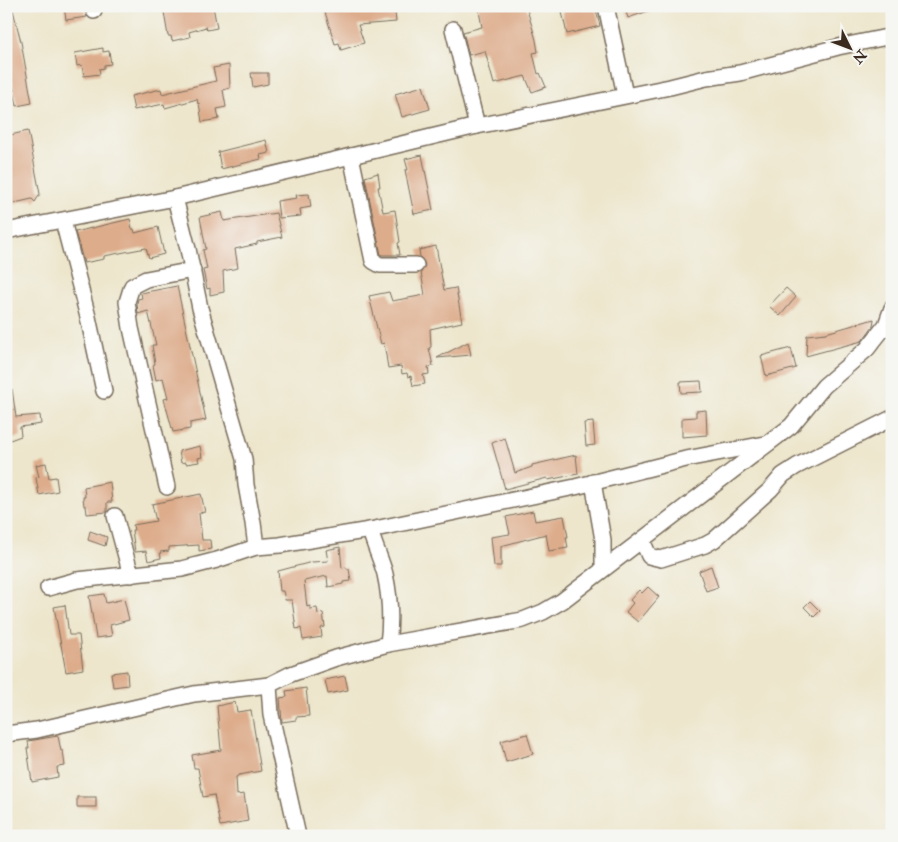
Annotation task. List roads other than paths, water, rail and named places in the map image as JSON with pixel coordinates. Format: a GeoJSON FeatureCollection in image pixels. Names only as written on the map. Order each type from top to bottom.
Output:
{"type":"FeatureCollection","features":[{"type":"Feature","properties":{"kind":"street"},"geometry":{"type":"LineString","coordinates":[[606,6],[624,95]]}},
{"type":"Feature","properties":{"kind":"street"},"geometry":{"type":"LineString","coordinates":[[453,29],[477,126]]}},
{"type":"Feature","properties":{"kind":"street"},"geometry":{"type":"LineString","coordinates":[[6,232],[174,198],[477,126],[706,78],[740,73],[892,36]]}},
{"type":"Feature","properties":{"kind":"street"},"geometry":{"type":"LineString","coordinates":[[351,156],[373,261],[380,265],[416,265]]}},
{"type":"Feature","properties":{"kind":"street"},"geometry":{"type":"LineString","coordinates":[[174,198],[193,270],[200,308],[244,459],[246,485],[256,547]]}},
{"type":"Feature","properties":{"kind":"street"},"geometry":{"type":"LineString","coordinates":[[63,221],[88,317],[104,391]]}},
{"type":"Feature","properties":{"kind":"street"},"geometry":{"type":"LineString","coordinates":[[167,487],[131,328],[127,302],[132,286],[136,283],[146,279],[193,270]]}},
{"type":"Feature","properties":{"kind":"street"},"geometry":{"type":"LineString","coordinates":[[6,734],[37,730],[194,694],[269,685],[291,674],[353,652],[523,620],[543,612],[562,601],[790,426],[824,386],[867,349],[886,325],[892,308]]}},
{"type":"Feature","properties":{"kind":"street"},"geometry":{"type":"LineString","coordinates":[[642,540],[649,556],[661,559],[706,545],[770,490],[783,475],[892,418]]}},
{"type":"Feature","properties":{"kind":"street"},"geometry":{"type":"LineString","coordinates":[[48,588],[76,580],[182,569],[256,547],[280,545],[370,530],[593,482],[686,459],[769,444]]}},
{"type":"Feature","properties":{"kind":"street"},"geometry":{"type":"LineString","coordinates":[[593,482],[603,540],[603,568]]}},
{"type":"Feature","properties":{"kind":"street"},"geometry":{"type":"LineString","coordinates":[[115,516],[131,575]]}},
{"type":"Feature","properties":{"kind":"street"},"geometry":{"type":"LineString","coordinates":[[370,530],[385,575],[389,605],[390,630],[388,644]]}},
{"type":"Feature","properties":{"kind":"street"},"geometry":{"type":"LineString","coordinates":[[269,685],[271,715],[298,836]]}}]}
